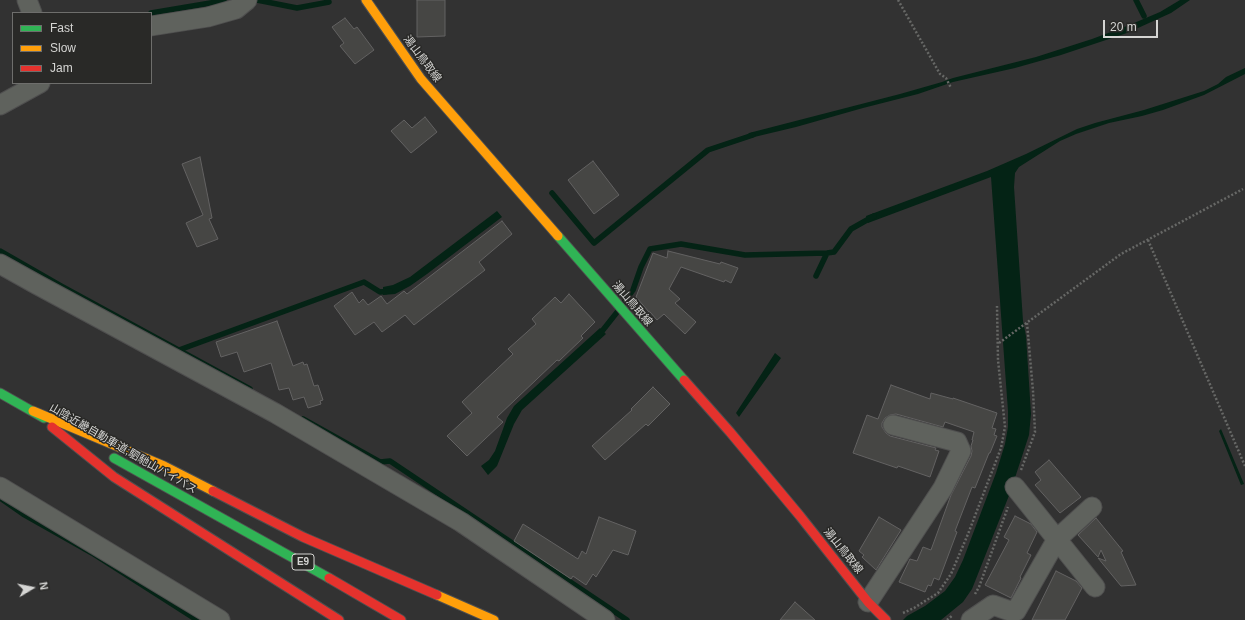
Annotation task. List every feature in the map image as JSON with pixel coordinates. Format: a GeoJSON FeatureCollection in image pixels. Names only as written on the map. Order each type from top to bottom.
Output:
{"type":"FeatureCollection","features":[{"type":"Feature","properties":{"kind":"main road","name":"湯山鳥取線"},"geometry":{"type":"LineString","coordinates":[[366,0],[421,79],[730,432],[800,516],[868,602],[886,620]]}},
{"type":"Feature","properties":{"kind":"main road"},"geometry":{"type":"LineString","coordinates":[[0,393],[33,411],[164,466],[303,537],[494,620]]}},
{"type":"Feature","properties":{"kind":"main road"},"geometry":{"type":"LineString","coordinates":[[33,411],[114,477],[339,620]]}},
{"type":"Feature","properties":{"kind":"main road","name":"山陰近畿自動車道;駟馳山バイパス"},"geometry":{"type":"LineString","coordinates":[[33,411],[94,446]]}},
{"type":"Feature","properties":{"kind":"main road","name":"山陰近畿自動車道;駟馳山バイパス"},"geometry":{"type":"LineString","coordinates":[[107,454],[305,564],[401,620]]}},
{"type":"Feature","properties":{"kind":"main road","name":"山陰近畿自動車道;駟馳山バイパス"},"geometry":{"type":"LineString","coordinates":[[202,508],[299,572]]}},
{"type":"Feature","properties":{"kind":"street"},"geometry":{"type":"LineString","coordinates":[[27,0],[32,12]]}},
{"type":"Feature","properties":{"kind":"street"},"geometry":{"type":"LineString","coordinates":[[152,26],[215,15],[236,9],[247,0]]}},
{"type":"Feature","properties":{"kind":"street"},"geometry":{"type":"LineString","coordinates":[[0,105],[38,84]]}},
{"type":"Feature","properties":{"kind":"street"},"geometry":{"type":"LineString","coordinates":[[0,264],[275,413],[461,522],[606,620]]}},
{"type":"Feature","properties":{"kind":"street"},"geometry":{"type":"LineString","coordinates":[[868,602],[943,488],[961,451],[957,442],[893,425]]}},
{"type":"Feature","properties":{"kind":"street"},"geometry":{"type":"LineString","coordinates":[[0,487],[220,620]]}},
{"type":"Feature","properties":{"kind":"street"},"geometry":{"type":"LineString","coordinates":[[1015,487],[1095,587]]}},
{"type":"Feature","properties":{"kind":"street"},"geometry":{"type":"LineString","coordinates":[[971,620],[993,605],[1010,612],[1016,611],[1056,539],[1092,507]]}},
{"type":"Feature","properties":{"kind":"path"},"geometry":{"type":"LineString","coordinates":[[898,0],[940,74],[946,78],[951,88]]}},
{"type":"Feature","properties":{"kind":"path"},"geometry":{"type":"LineString","coordinates":[[998,343],[1027,324],[1121,254],[1243,189]]}},
{"type":"Feature","properties":{"kind":"path"},"geometry":{"type":"LineString","coordinates":[[1148,240],[1245,466]]}},
{"type":"Feature","properties":{"kind":"path"},"geometry":{"type":"LineString","coordinates":[[901,614],[938,593],[951,574],[1001,448],[1006,427],[998,360],[997,306]]}},
{"type":"Feature","properties":{"kind":"shaded area"},"geometry":{"type":"Polygon","coordinates":[[[1180,0],[1190,0],[1171,13],[1127,33],[1061,55],[1015,68],[953,82],[918,94],[796,127],[750,138],[746,137],[749,133],[1036,57],[1127,26],[1160,12],[1180,0]]]}},
{"type":"Feature","properties":{"kind":"shaded area"},"geometry":{"type":"Polygon","coordinates":[[[1245,68],[1245,74],[1204,95],[1163,110],[1109,123],[1060,141],[1019,167],[1015,173],[1014,187],[1031,414],[1029,435],[1010,493],[972,589],[963,602],[941,620],[903,620],[945,591],[955,577],[963,560],[996,473],[1005,444],[1008,427],[1008,411],[991,177],[868,223],[866,216],[987,171],[1077,129],[1204,91],[1218,84],[1226,77],[1245,68]]]}},
{"type":"Feature","properties":{"kind":"shaded area"},"geometry":{"type":"Polygon","coordinates":[[[497,211],[502,217],[427,274],[395,294],[383,295],[383,287],[393,285],[410,277],[497,211]]]}},
{"type":"Feature","properties":{"kind":"shaded area"},"geometry":{"type":"Polygon","coordinates":[[[600,328],[606,334],[522,410],[514,424],[497,466],[488,475],[481,466],[489,460],[495,451],[507,418],[514,406],[600,328]]]}},
{"type":"Feature","properties":{"kind":"shaded area"},"geometry":{"type":"Polygon","coordinates":[[[775,353],[781,358],[739,417],[736,413],[775,353]]]}},
{"type":"Feature","properties":{"kind":"shaded area"},"geometry":{"type":"Polygon","coordinates":[[[1221,429],[1244,484],[1241,485],[1219,431],[1221,429]]]}},
{"type":"Feature","properties":{"kind":"building"},"geometry":{"type":"Polygon","coordinates":[[[417,0],[445,0],[445,36],[417,37],[417,0]]]}},
{"type":"Feature","properties":{"kind":"building"},"geometry":{"type":"Polygon","coordinates":[[[345,18],[354,29],[357,27],[374,50],[355,64],[340,46],[344,43],[332,27],[345,18]]]}},
{"type":"Feature","properties":{"kind":"building"},"geometry":{"type":"Polygon","coordinates":[[[425,117],[437,132],[411,153],[391,131],[404,120],[412,128],[425,117]]]}},
{"type":"Feature","properties":{"kind":"building"},"geometry":{"type":"Polygon","coordinates":[[[200,157],[212,218],[209,219],[218,239],[197,247],[186,223],[203,215],[182,164],[200,157]]]}},
{"type":"Feature","properties":{"kind":"building"},"geometry":{"type":"Polygon","coordinates":[[[593,161],[619,195],[594,214],[568,180],[593,161]]]}},
{"type":"Feature","properties":{"kind":"building"},"geometry":{"type":"Polygon","coordinates":[[[502,221],[512,234],[479,262],[485,270],[414,325],[405,315],[382,332],[374,322],[355,335],[334,306],[352,292],[359,303],[363,299],[368,305],[381,296],[387,304],[404,291],[407,294],[502,221]]]}},
{"type":"Feature","properties":{"kind":"building"},"geometry":{"type":"Polygon","coordinates":[[[668,251],[720,264],[721,262],[738,268],[731,283],[681,267],[669,289],[680,299],[675,303],[696,322],[685,334],[664,314],[657,320],[636,297],[653,253],[667,258],[668,251]]]}},
{"type":"Feature","properties":{"kind":"building"},"geometry":{"type":"Polygon","coordinates":[[[569,294],[595,322],[581,336],[583,338],[559,361],[557,360],[497,417],[503,422],[467,456],[447,436],[472,413],[462,402],[513,354],[508,349],[536,324],[532,319],[555,297],[561,303],[569,294]]]}},
{"type":"Feature","properties":{"kind":"building"},"geometry":{"type":"Polygon","coordinates":[[[277,321],[293,366],[303,362],[304,365],[307,364],[314,386],[318,385],[323,400],[320,401],[321,404],[308,408],[304,397],[293,400],[289,388],[279,390],[271,363],[244,372],[237,352],[221,357],[216,342],[277,321]]]}},
{"type":"Feature","properties":{"kind":"building"},"geometry":{"type":"Polygon","coordinates":[[[891,385],[930,399],[931,393],[953,398],[997,413],[992,428],[996,429],[994,435],[997,436],[975,488],[972,487],[955,531],[957,532],[939,580],[934,578],[931,586],[928,585],[925,592],[899,582],[910,559],[917,561],[923,547],[931,550],[951,495],[971,456],[971,446],[974,432],[945,422],[943,427],[896,414],[885,418],[882,423],[882,427],[890,436],[936,448],[935,450],[939,451],[930,477],[898,466],[897,468],[853,453],[867,415],[878,419],[891,385]]]}},
{"type":"Feature","properties":{"kind":"building"},"geometry":{"type":"Polygon","coordinates":[[[653,387],[670,404],[648,426],[646,424],[605,460],[592,446],[632,410],[631,409],[653,387]]]}},
{"type":"Feature","properties":{"kind":"building"},"geometry":{"type":"Polygon","coordinates":[[[1049,460],[1081,497],[1060,513],[1035,485],[1041,480],[1035,472],[1049,460]]]}},
{"type":"Feature","properties":{"kind":"building"},"geometry":{"type":"Polygon","coordinates":[[[1015,516],[1031,524],[1037,532],[1027,553],[1031,555],[1011,598],[985,585],[1009,540],[1004,537],[1015,516]]]}},
{"type":"Feature","properties":{"kind":"building"},"geometry":{"type":"Polygon","coordinates":[[[599,517],[636,531],[628,555],[613,550],[596,577],[593,574],[586,585],[573,576],[571,579],[514,541],[523,524],[578,559],[582,551],[586,554],[599,517]]]}},
{"type":"Feature","properties":{"kind":"building"},"geometry":{"type":"Polygon","coordinates":[[[879,517],[901,530],[876,570],[862,557],[864,555],[859,551],[879,517]]]}},
{"type":"Feature","properties":{"kind":"building"},"geometry":{"type":"Polygon","coordinates":[[[1096,518],[1123,551],[1121,552],[1136,585],[1121,586],[1098,558],[1106,561],[1101,550],[1098,557],[1078,535],[1096,518]]]}},
{"type":"Feature","properties":{"kind":"building"},"geometry":{"type":"Polygon","coordinates":[[[1056,571],[1076,581],[1082,588],[1065,620],[1032,620],[1056,571]]]}},
{"type":"Feature","properties":{"kind":"building"},"geometry":{"type":"Polygon","coordinates":[[[795,602],[815,620],[780,620],[795,602]]]}},
{"type":"Feature","properties":{"kind":"waterway"},"geometry":{"type":"LineString","coordinates":[[152,13],[224,0]]}},
{"type":"Feature","properties":{"kind":"waterway"},"geometry":{"type":"LineString","coordinates":[[257,0],[297,8],[329,2]]}},
{"type":"Feature","properties":{"kind":"waterway"},"geometry":{"type":"LineString","coordinates":[[1136,0],[1144,16]]}},
{"type":"Feature","properties":{"kind":"waterway"},"geometry":{"type":"LineString","coordinates":[[552,193],[594,243],[708,150],[753,135]]}},
{"type":"Feature","properties":{"kind":"waterway"},"geometry":{"type":"LineString","coordinates":[[623,304],[633,290],[641,267],[650,249],[681,244],[745,255],[834,252],[851,229],[874,216]]}},
{"type":"Feature","properties":{"kind":"waterway"},"geometry":{"type":"LineString","coordinates":[[0,251],[250,389]]}},
{"type":"Feature","properties":{"kind":"waterway"},"geometry":{"type":"LineString","coordinates":[[816,276],[827,253]]}},
{"type":"Feature","properties":{"kind":"waterway"},"geometry":{"type":"LineString","coordinates":[[179,350],[364,282],[380,292],[390,291]]}},
{"type":"Feature","properties":{"kind":"waterway"},"geometry":{"type":"LineString","coordinates":[[599,335],[618,311]]}},
{"type":"Feature","properties":{"kind":"waterway"},"geometry":{"type":"LineString","coordinates":[[303,419],[380,462],[390,461],[627,620]]}},
{"type":"Feature","properties":{"kind":"waterway"},"geometry":{"type":"LineString","coordinates":[[0,498],[23,514],[92,553],[197,620]]}},
{"type":"Feature","properties":{"kind":"traffic: fast"},"geometry":{"type":"LineString","coordinates":[[558,236],[684,380]]}},
{"type":"Feature","properties":{"kind":"traffic: fast"},"geometry":{"type":"LineString","coordinates":[[0,393],[44,418]]}},
{"type":"Feature","properties":{"kind":"traffic: fast"},"geometry":{"type":"LineString","coordinates":[[114,458],[329,578]]}},
{"type":"Feature","properties":{"kind":"traffic: slow"},"geometry":{"type":"LineString","coordinates":[[366,0],[421,79],[558,236]]}},
{"type":"Feature","properties":{"kind":"traffic: slow"},"geometry":{"type":"LineString","coordinates":[[33,411],[164,466],[213,491]]}},
{"type":"Feature","properties":{"kind":"traffic: slow"},"geometry":{"type":"LineString","coordinates":[[437,595],[494,620]]}},
{"type":"Feature","properties":{"kind":"traffic: jam"},"geometry":{"type":"LineString","coordinates":[[684,380],[730,432],[800,516],[868,602],[886,620]]}},
{"type":"Feature","properties":{"kind":"traffic: jam"},"geometry":{"type":"LineString","coordinates":[[52,427],[114,477],[339,620]]}},
{"type":"Feature","properties":{"kind":"traffic: jam"},"geometry":{"type":"LineString","coordinates":[[213,491],[303,537],[437,595]]}},
{"type":"Feature","properties":{"kind":"traffic: jam"},"geometry":{"type":"LineString","coordinates":[[329,578],[401,620]]}}]}
